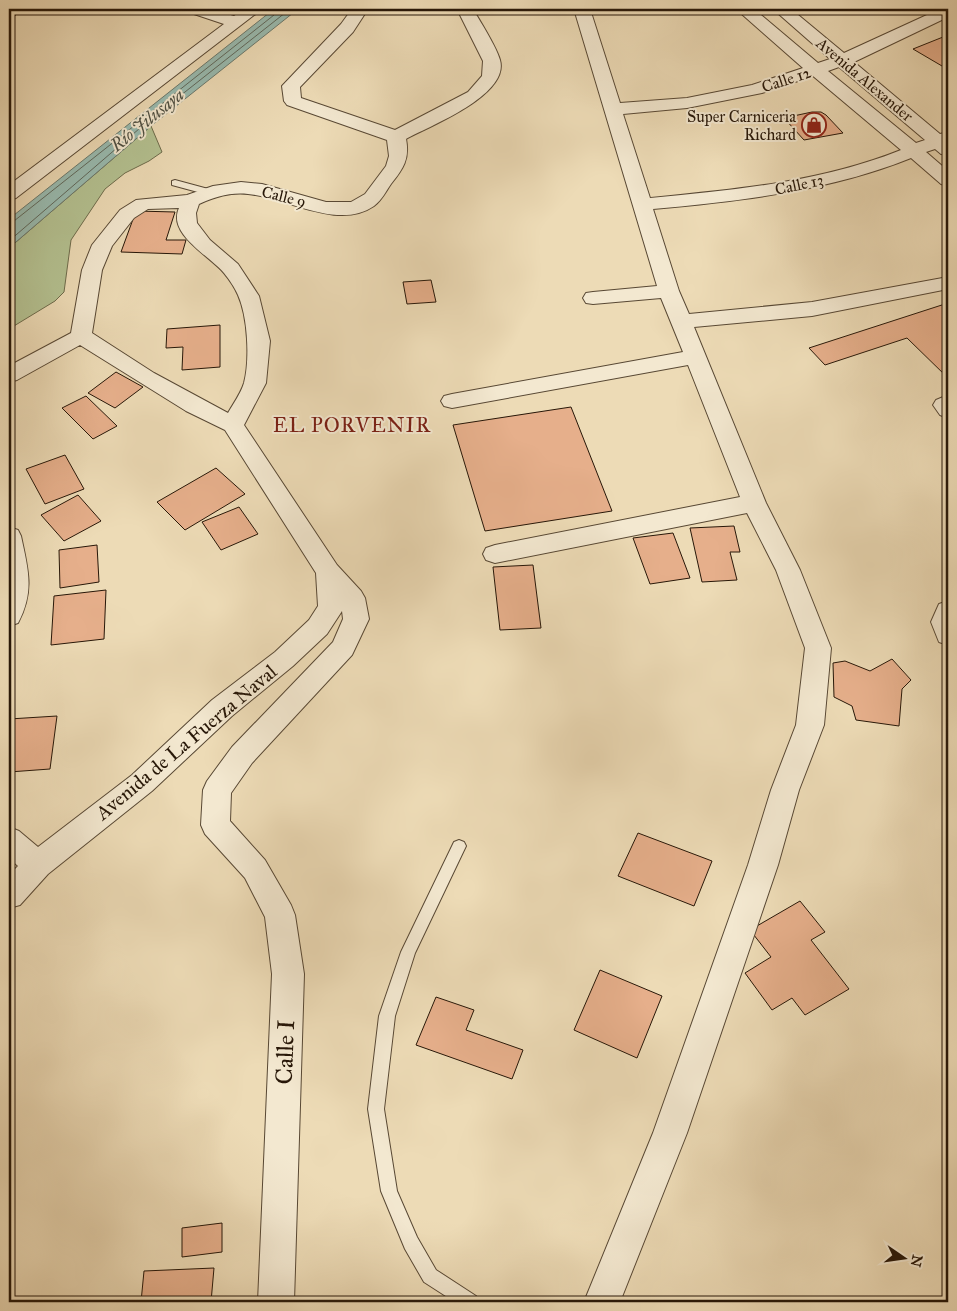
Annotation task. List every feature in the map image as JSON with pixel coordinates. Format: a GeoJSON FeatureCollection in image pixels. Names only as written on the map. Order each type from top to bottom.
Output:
{"type":"FeatureCollection","features":[{"type":"Feature","properties":{"kind":"street"},"geometry":{"type":"LineString","coordinates":[[194,9],[236,22]]}},
{"type":"Feature","properties":{"kind":"street"},"geometry":{"type":"LineString","coordinates":[[9,194],[254,9]]}},
{"type":"Feature","properties":{"kind":"street"},"geometry":{"type":"LineString","coordinates":[[360,9],[347,28],[290,86],[293,101],[396,137],[474,96],[491,77],[492,62],[465,9]]}},
{"type":"Feature","properties":{"kind":"street"},"geometry":{"type":"LineString","coordinates":[[582,9],[669,291],[683,321],[695,356],[754,503],[788,570],[818,648],[810,725],[785,790],[763,865],[670,1133],[602,1302]]}},
{"type":"Feature","properties":{"kind":"street","name":"Avenida Alexander"},"geometry":{"type":"LineString","coordinates":[[744,9],[814,70],[948,180]]}},
{"type":"Feature","properties":{"kind":"street","name":"Avenida Alexander"},"geometry":{"type":"LineString","coordinates":[[781,9],[945,143]]}},
{"type":"Feature","properties":{"kind":"street","name":"Calle 12"},"geometry":{"type":"LineString","coordinates":[[613,109],[697,101],[756,89],[843,60],[948,11]]}},
{"type":"Feature","properties":{"kind":"street","name":"Calle 9"},"geometry":{"type":"LineString","coordinates":[[191,201],[210,192],[226,188],[250,188],[273,192],[336,210],[353,208],[367,202],[398,165],[399,148],[396,137]]}},
{"type":"Feature","properties":{"kind":"street","name":"Calle 13"},"geometry":{"type":"LineString","coordinates":[[643,204],[718,198],[790,187],[856,172],[914,151],[945,143]]}},
{"type":"Feature","properties":{"kind":"street"},"geometry":{"type":"LineString","coordinates":[[81,336],[92,270],[102,245],[127,214],[143,204],[191,201],[186,212],[187,224],[203,244],[231,268],[249,296],[259,341],[255,382],[233,425]]}},
{"type":"Feature","properties":{"kind":"street"},"geometry":{"type":"LineString","coordinates":[[683,321],[812,309],[948,283]]}},
{"type":"Feature","properties":{"kind":"street"},"geometry":{"type":"LineString","coordinates":[[592,298],[669,291]]}},
{"type":"Feature","properties":{"kind":"street"},"geometry":{"type":"LineString","coordinates":[[9,375],[81,336]]}},
{"type":"Feature","properties":{"kind":"street"},"geometry":{"type":"LineString","coordinates":[[81,336],[146,378],[194,406],[233,425],[328,572]]}},
{"type":"Feature","properties":{"kind":"street"},"geometry":{"type":"LineString","coordinates":[[452,400],[695,356]]}},
{"type":"Feature","properties":{"kind":"street"},"geometry":{"type":"LineString","coordinates":[[948,404],[944,405],[948,410]]}},
{"type":"Feature","properties":{"kind":"street"},"geometry":{"type":"LineString","coordinates":[[495,554],[754,503]]}},
{"type":"Feature","properties":{"kind":"street"},"geometry":{"type":"LineString","coordinates":[[9,536],[18,582],[9,616]]}},
{"type":"Feature","properties":{"kind":"street","name":"Calle I"},"geometry":{"type":"LineString","coordinates":[[276,1302],[288,974],[280,915],[255,869],[215,825],[217,790],[242,755],[343,648],[356,619],[352,598],[328,572]]}},
{"type":"Feature","properties":{"kind":"street","name":"Avenida de La Fuerza Naval"},"geometry":{"type":"LineString","coordinates":[[9,895],[38,865],[142,783],[222,708],[284,660],[318,628],[331,606],[328,572]]}},
{"type":"Feature","properties":{"kind":"street"},"geometry":{"type":"LineString","coordinates":[[948,612],[944,622],[948,635]]}},
{"type":"Feature","properties":{"kind":"street"},"geometry":{"type":"LineString","coordinates":[[9,840],[38,865]]}},
{"type":"Feature","properties":{"kind":"lane"},"geometry":{"type":"LineString","coordinates":[[175,183],[210,192]]}},
{"type":"Feature","properties":{"kind":"lane"},"geometry":{"type":"LineString","coordinates":[[459,846],[408,952],[387,1016],[376,1109],[389,1192],[411,1243],[430,1276],[470,1302]]}},
{"type":"Feature","properties":{"kind":"green space"},"geometry":{"type":"Polygon","coordinates":[[[151,126],[162,152],[125,173],[105,189],[71,240],[64,292],[55,301],[9,329],[9,248],[151,126]]]}},
{"type":"Feature","properties":{"kind":"water","name":"Río Jilusaya"},"geometry":{"type":"Polygon","coordinates":[[[274,9],[298,9],[151,126],[9,248],[9,219],[274,9]]]}},
{"type":"Feature","properties":{"kind":"building"},"geometry":{"type":"Polygon","coordinates":[[[948,35],[948,63],[942,66],[913,49],[948,35]]]}},
{"type":"Feature","properties":{"kind":"building"},"geometry":{"type":"Polygon","coordinates":[[[821,112],[826,115],[843,133],[804,140],[784,118],[821,112]]]}},
{"type":"Feature","properties":{"kind":"building"},"geometry":{"type":"Polygon","coordinates":[[[136,211],[175,212],[166,240],[186,240],[182,254],[121,252],[136,211]]]}},
{"type":"Feature","properties":{"kind":"building"},"geometry":{"type":"Polygon","coordinates":[[[431,280],[436,302],[407,304],[403,282],[431,280]]]}},
{"type":"Feature","properties":{"kind":"building"},"geometry":{"type":"Polygon","coordinates":[[[948,303],[948,378],[907,338],[825,365],[809,348],[948,303]]]}},
{"type":"Feature","properties":{"kind":"building"},"geometry":{"type":"Polygon","coordinates":[[[220,325],[220,367],[182,370],[183,347],[166,348],[167,329],[220,325]]]}},
{"type":"Feature","properties":{"kind":"building"},"geometry":{"type":"Polygon","coordinates":[[[116,372],[143,387],[115,408],[88,393],[116,372]]]}},
{"type":"Feature","properties":{"kind":"building"},"geometry":{"type":"Polygon","coordinates":[[[86,396],[117,426],[93,439],[62,408],[86,396]]]}},
{"type":"Feature","properties":{"kind":"building"},"geometry":{"type":"Polygon","coordinates":[[[571,407],[612,511],[485,531],[453,425],[571,407]]]}},
{"type":"Feature","properties":{"kind":"building"},"geometry":{"type":"Polygon","coordinates":[[[65,455],[84,489],[45,504],[26,469],[65,455]]]}},
{"type":"Feature","properties":{"kind":"building"},"geometry":{"type":"Polygon","coordinates":[[[216,468],[245,494],[185,530],[157,502],[216,468]]]}},
{"type":"Feature","properties":{"kind":"building"},"geometry":{"type":"Polygon","coordinates":[[[78,495],[101,521],[64,541],[41,515],[78,495]]]}},
{"type":"Feature","properties":{"kind":"building"},"geometry":{"type":"Polygon","coordinates":[[[239,507],[258,534],[221,550],[202,522],[239,507]]]}},
{"type":"Feature","properties":{"kind":"building"},"geometry":{"type":"Polygon","coordinates":[[[734,526],[740,552],[730,552],[737,580],[702,582],[690,528],[734,526]]]}},
{"type":"Feature","properties":{"kind":"building"},"geometry":{"type":"Polygon","coordinates":[[[673,533],[690,578],[650,584],[633,538],[673,533]]]}},
{"type":"Feature","properties":{"kind":"building"},"geometry":{"type":"Polygon","coordinates":[[[97,545],[99,582],[60,588],[59,550],[97,545]]]}},
{"type":"Feature","properties":{"kind":"building"},"geometry":{"type":"Polygon","coordinates":[[[533,565],[541,628],[500,630],[493,567],[533,565]]]}},
{"type":"Feature","properties":{"kind":"building"},"geometry":{"type":"Polygon","coordinates":[[[106,590],[104,639],[51,645],[54,596],[106,590]]]}},
{"type":"Feature","properties":{"kind":"building"},"geometry":{"type":"Polygon","coordinates":[[[892,659],[911,680],[902,689],[899,726],[856,720],[852,706],[834,697],[833,663],[845,661],[870,671],[892,659]]]}},
{"type":"Feature","properties":{"kind":"building"},"geometry":{"type":"Polygon","coordinates":[[[57,716],[50,769],[9,772],[9,719],[57,716]]]}},
{"type":"Feature","properties":{"kind":"building"},"geometry":{"type":"Polygon","coordinates":[[[638,833],[712,861],[694,906],[618,876],[638,833]]]}},
{"type":"Feature","properties":{"kind":"building"},"geometry":{"type":"Polygon","coordinates":[[[800,901],[825,932],[811,940],[849,989],[805,1015],[792,998],[772,1010],[745,973],[771,957],[750,930],[800,901]]]}},
{"type":"Feature","properties":{"kind":"building"},"geometry":{"type":"Polygon","coordinates":[[[600,970],[662,996],[637,1058],[574,1030],[600,970]]]}},
{"type":"Feature","properties":{"kind":"building"},"geometry":{"type":"Polygon","coordinates":[[[436,997],[474,1010],[466,1030],[523,1050],[512,1079],[416,1045],[436,997]]]}},
{"type":"Feature","properties":{"kind":"building"},"geometry":{"type":"Polygon","coordinates":[[[222,1223],[222,1252],[182,1257],[182,1228],[222,1223]]]}},
{"type":"Feature","properties":{"kind":"building"},"geometry":{"type":"Polygon","coordinates":[[[214,1268],[211,1302],[141,1302],[144,1271],[214,1268]]]}},
{"type":"Feature","properties":{"kind":"place","name":"Super Carniceria Richard"},"geometry":{"type":"Point","coordinates":[814,125]}},
{"type":"Feature","properties":{"kind":"district","name":"EL PORVENIR"},"geometry":{"type":"Point","coordinates":[352,425]}}]}
